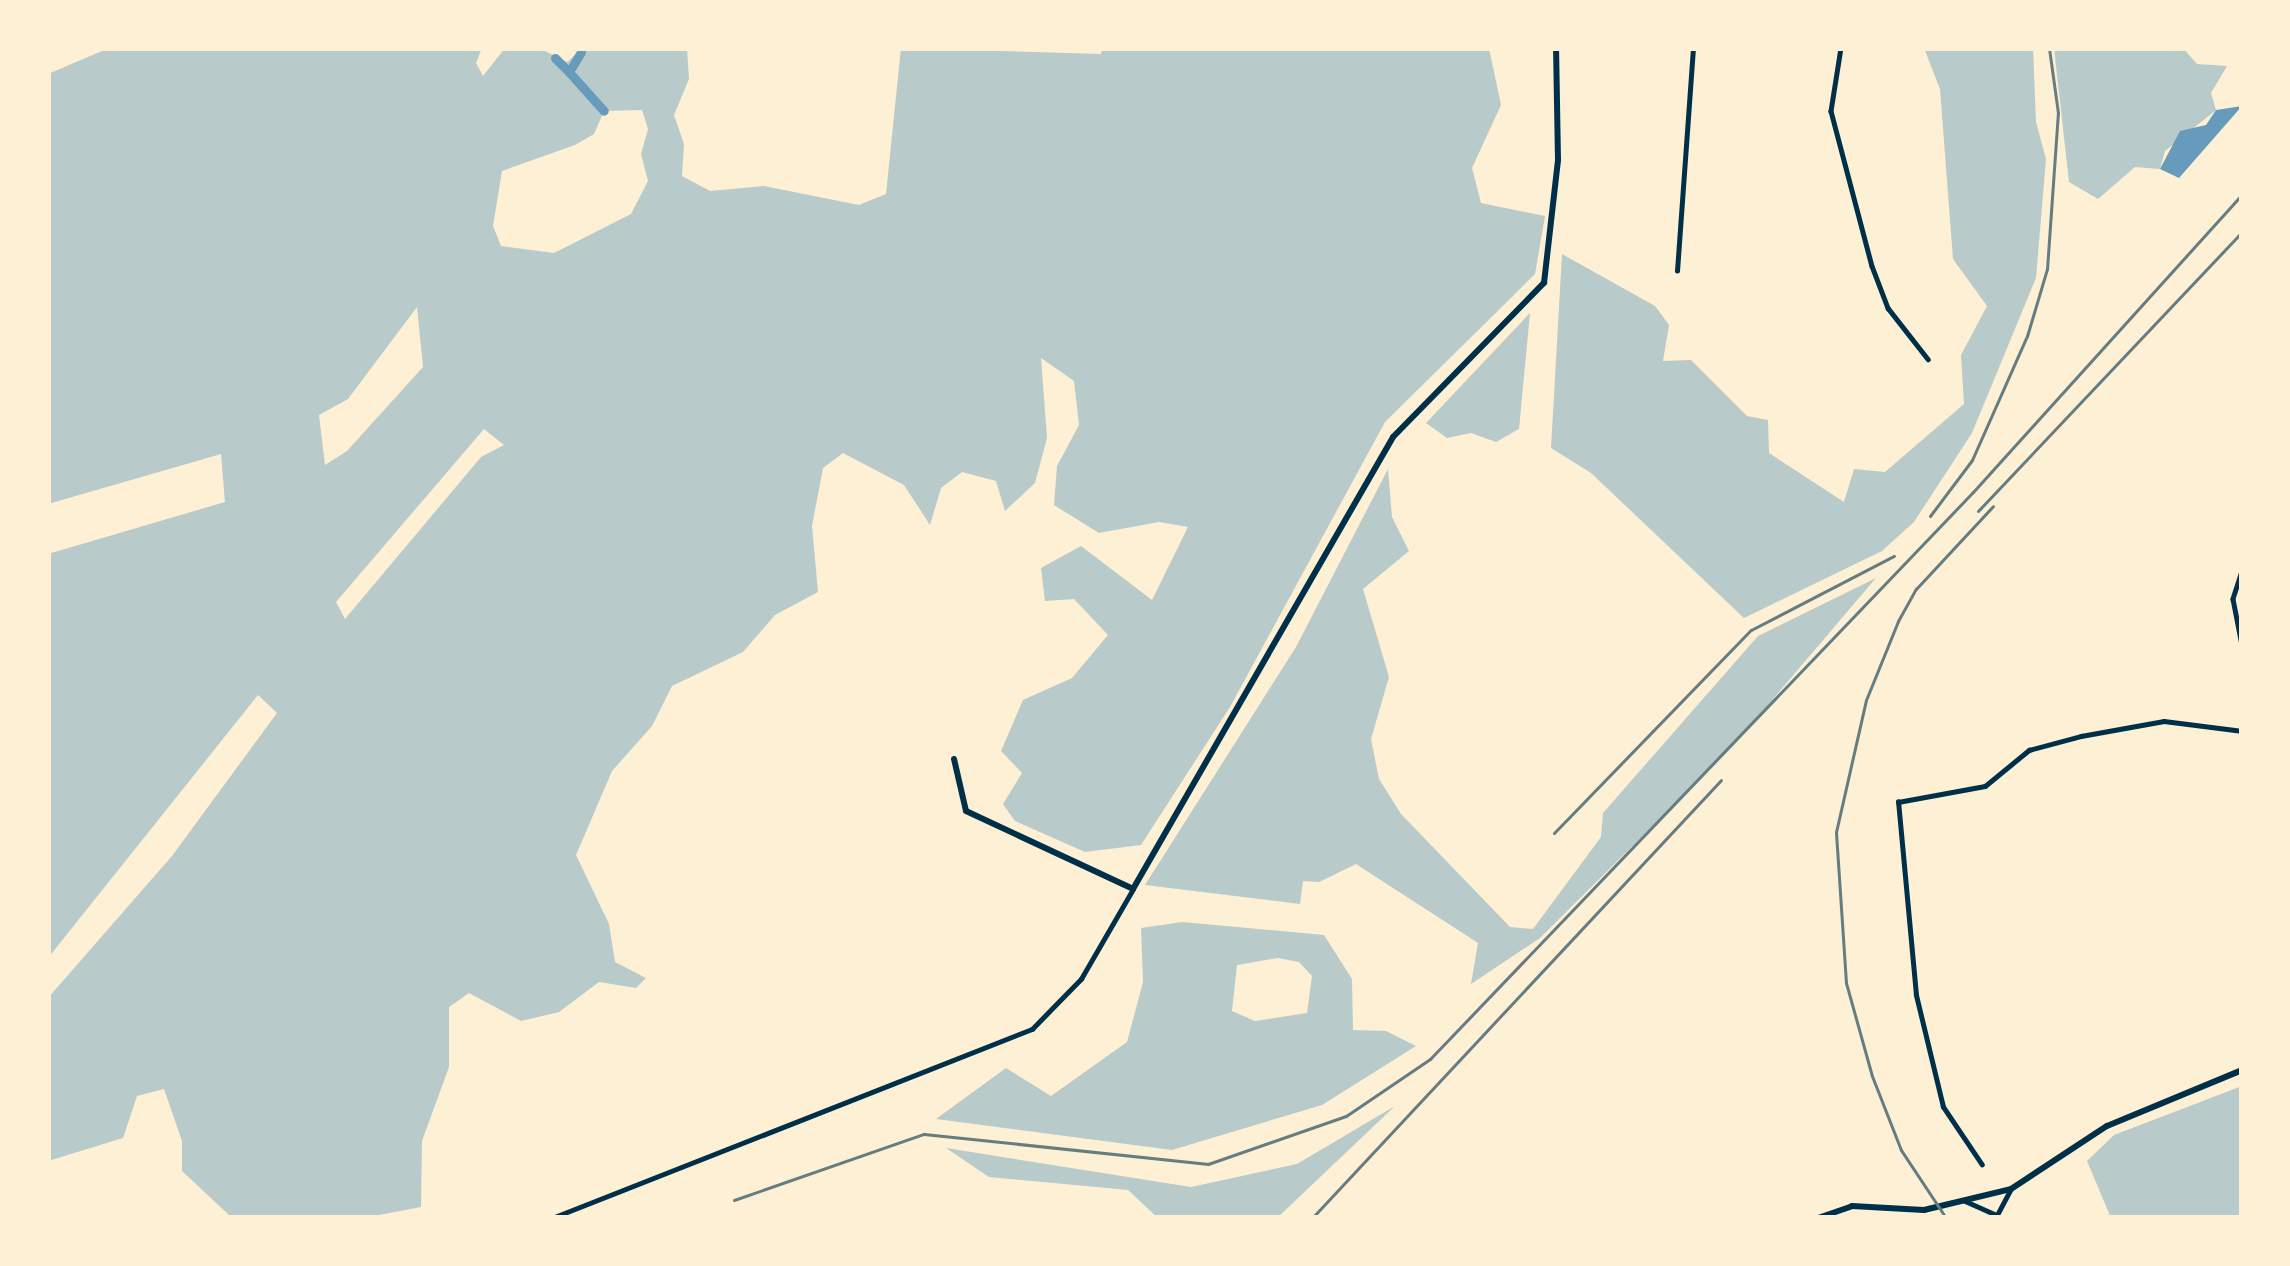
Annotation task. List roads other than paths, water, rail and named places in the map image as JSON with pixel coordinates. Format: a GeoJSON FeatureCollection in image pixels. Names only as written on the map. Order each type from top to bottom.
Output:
{"type":"FeatureCollection","features":[{"type":"Feature","properties":{"kind":"street"},"geometry":{"type":"LineString","coordinates":[[552,1218],[1032,1029],[1081,979],[1394,437],[1544,283],[1558,160],[1556,48]]}},
{"type":"Feature","properties":{"kind":"street"},"geometry":{"type":"LineString","coordinates":[[1677,271],[1693,48]]}},
{"type":"Feature","properties":{"kind":"street"},"geometry":{"type":"LineString","coordinates":[[1841,48],[1832,111],[1872,266],[1888,308],[1928,358]]}},
{"type":"Feature","properties":{"kind":"street"},"geometry":{"type":"LineString","coordinates":[[2242,571],[2234,599],[2242,645]]}},
{"type":"Feature","properties":{"kind":"street"},"geometry":{"type":"LineString","coordinates":[[1982,1165],[1943,1107],[1916,995],[1898,802],[1985,786],[2029,750],[2081,736],[2164,721],[2242,730]]}},
{"type":"Feature","properties":{"kind":"street"},"geometry":{"type":"LineString","coordinates":[[954,759],[966,812],[1133,889]]}},
{"type":"Feature","properties":{"kind":"street"},"geometry":{"type":"LineString","coordinates":[[1818,1218],[1852,1206],[1924,1210],[2011,1189],[2107,1126],[2242,1070]]}},
{"type":"Feature","properties":{"kind":"street"},"geometry":{"type":"LineString","coordinates":[[1963,1200],[1997,1215],[2011,1189]]}},
{"type":"Feature","properties":{"kind":"water"},"geometry":{"type":"Polygon","coordinates":[[[2242,106],[2179,178],[2160,169],[2180,131],[2206,125],[2216,110],[2242,106]]]}},
{"type":"Feature","properties":{"kind":"waterway"},"geometry":{"type":"LineString","coordinates":[[581,52],[569,72],[604,111]]}},
{"type":"Feature","properties":{"kind":"waterway"},"geometry":{"type":"LineString","coordinates":[[555,58],[569,72]]}},
{"type":"Feature","properties":{"kind":"railway"},"geometry":{"type":"LineString","coordinates":[[1930,516],[1972,460],[2027,336],[2047,269],[2058,113],[2049,48]]}},
{"type":"Feature","properties":{"kind":"railway"},"geometry":{"type":"LineString","coordinates":[[734,1200],[924,1134],[1208,1164],[1346,1116],[1430,1059],[1973,492],[2242,194]]}},
{"type":"Feature","properties":{"kind":"railway"},"geometry":{"type":"LineString","coordinates":[[1978,511],[2242,232]]}},
{"type":"Feature","properties":{"kind":"railway"},"geometry":{"type":"LineString","coordinates":[[1946,1218],[1901,1150],[1872,1076],[1846,983],[1836,832],[1866,700],[1898,621],[1916,589],[1993,506]]}},
{"type":"Feature","properties":{"kind":"railway"},"geometry":{"type":"LineString","coordinates":[[1554,833],[1751,630],[1894,556]]}},
{"type":"Feature","properties":{"kind":"railway"},"geometry":{"type":"LineString","coordinates":[[1312,1218],[1721,780]]}}]}
